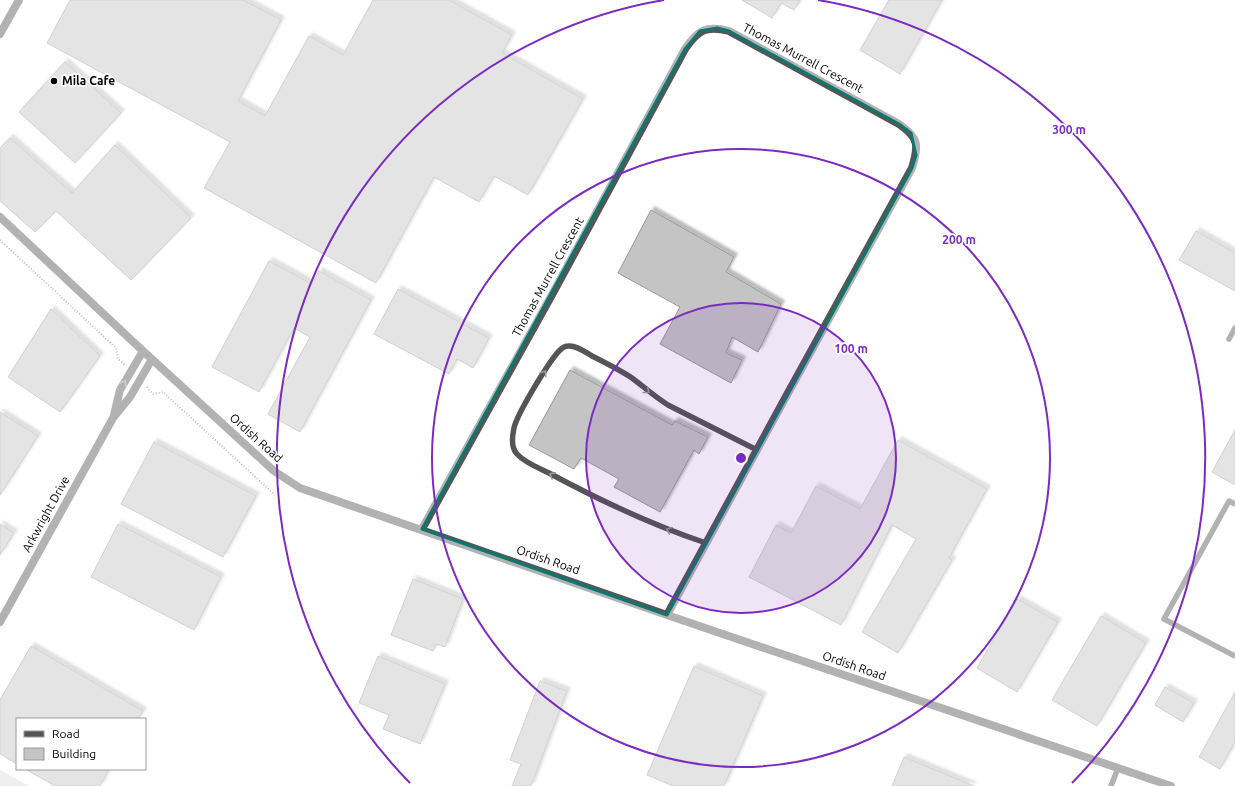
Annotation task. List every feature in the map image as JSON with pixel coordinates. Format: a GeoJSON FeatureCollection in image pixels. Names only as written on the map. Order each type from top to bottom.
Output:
{"type":"FeatureCollection","features":[{"type":"Feature","properties":{"kind":"street"},"geometry":{"type":"LineString","coordinates":[[0,34],[18,0]]}},
{"type":"Feature","properties":{"kind":"street","name":"Thomas Murrell Crescent"},"geometry":{"type":"LineString","coordinates":[[422,529],[554,291],[685,49],[692,38],[700,31],[709,28],[729,31],[900,124],[911,133],[916,143],[916,154],[912,168],[667,615]]}},
{"type":"Feature","properties":{"kind":"street","name":"Ordish Road"},"geometry":{"type":"LineString","coordinates":[[0,217],[274,471],[300,488],[667,615],[1170,786]]}},
{"type":"Feature","properties":{"kind":"street","name":"Arkwright Drive"},"geometry":{"type":"LineString","coordinates":[[113,418],[120,390],[142,350]]}},
{"type":"Feature","properties":{"kind":"street","name":"Arkwright Drive"},"geometry":{"type":"LineString","coordinates":[[0,622],[113,418],[130,397],[152,359]]}},
{"type":"Feature","properties":{"kind":"lane"},"geometry":{"type":"LineString","coordinates":[[1229,339],[1235,328]]}},
{"type":"Feature","properties":{"kind":"lane"},"geometry":{"type":"LineString","coordinates":[[706,543],[649,522],[559,479],[525,460],[514,448],[514,427],[519,416],[555,356],[564,346],[569,346],[579,348],[626,375],[656,398],[668,405],[757,450]]}},
{"type":"Feature","properties":{"kind":"lane"},"geometry":{"type":"LineString","coordinates":[[1235,504],[1229,501],[1164,619],[1235,656]]}},
{"type":"Feature","properties":{"kind":"lane"},"geometry":{"type":"LineString","coordinates":[[1111,786],[1118,768]]}},
{"type":"Feature","properties":{"kind":"path"},"geometry":{"type":"LineString","coordinates":[[0,240],[116,348],[118,359],[125,365]]}},
{"type":"Feature","properties":{"kind":"path"},"geometry":{"type":"LineString","coordinates":[[147,387],[153,394],[163,392],[275,495]]}},
{"type":"Feature","properties":{"kind":"highlighted area"},"geometry":{"type":"Polygon","coordinates":[[[717,28],[729,31],[899,124],[911,133],[916,155],[912,168],[667,615],[422,529],[685,49],[700,31],[717,28]]]}},
{"type":"Feature","properties":{"kind":"shaded area"},"geometry":{"type":"Polygon","coordinates":[[[0,770],[29,786],[0,786],[0,770]]]}},
{"type":"Feature","properties":{"kind":"building"},"geometry":{"type":"Polygon","coordinates":[[[70,0],[243,0],[281,20],[238,101],[265,116],[309,36],[343,55],[373,0],[449,0],[512,35],[502,53],[583,99],[528,195],[494,176],[479,202],[434,177],[376,283],[204,188],[230,142],[47,43],[70,0]]]}},
{"type":"Feature","properties":{"kind":"building"},"geometry":{"type":"Polygon","coordinates":[[[742,0],[800,0],[794,10],[781,3],[772,18],[742,0]]]}},
{"type":"Feature","properties":{"kind":"building"},"geometry":{"type":"Polygon","coordinates":[[[889,0],[942,0],[900,74],[860,50],[889,0]]]}},
{"type":"Feature","properties":{"kind":"building"},"geometry":{"type":"Polygon","coordinates":[[[65,62],[121,113],[75,163],[19,112],[65,62]]]}},
{"type":"Feature","properties":{"kind":"building"},"geometry":{"type":"Polygon","coordinates":[[[10,138],[72,193],[115,145],[191,218],[131,280],[56,211],[35,232],[0,201],[0,148],[10,138]]]}},
{"type":"Feature","properties":{"kind":"building"},"geometry":{"type":"Polygon","coordinates":[[[651,210],[734,257],[726,272],[781,304],[758,352],[732,337],[726,353],[742,360],[731,383],[660,344],[680,307],[618,273],[651,210]]]}},
{"type":"Feature","properties":{"kind":"building"},"geometry":{"type":"Polygon","coordinates":[[[1196,231],[1235,253],[1235,291],[1179,260],[1196,231]]]}},
{"type":"Feature","properties":{"kind":"building"},"geometry":{"type":"Polygon","coordinates":[[[269,261],[312,284],[319,271],[371,300],[300,432],[268,414],[310,337],[294,328],[259,392],[212,367],[269,261]]]}},
{"type":"Feature","properties":{"kind":"building"},"geometry":{"type":"Polygon","coordinates":[[[398,289],[489,338],[473,368],[457,359],[449,374],[374,334],[398,289]]]}},
{"type":"Feature","properties":{"kind":"building"},"geometry":{"type":"Polygon","coordinates":[[[51,309],[100,356],[60,412],[8,377],[51,309]]]}},
{"type":"Feature","properties":{"kind":"building"},"geometry":{"type":"Polygon","coordinates":[[[570,370],[672,425],[675,421],[708,437],[699,454],[694,450],[660,512],[614,487],[619,479],[581,458],[574,469],[529,445],[570,370]]]}},
{"type":"Feature","properties":{"kind":"building"},"geometry":{"type":"Polygon","coordinates":[[[0,412],[38,436],[0,495],[0,412]]]}},
{"type":"Feature","properties":{"kind":"building"},"geometry":{"type":"Polygon","coordinates":[[[1235,430],[1235,485],[1212,472],[1235,430]]]}},
{"type":"Feature","properties":{"kind":"building"},"geometry":{"type":"Polygon","coordinates":[[[898,440],[987,489],[949,558],[952,560],[898,653],[862,632],[916,539],[892,525],[841,625],[749,577],[776,525],[791,533],[816,486],[860,509],[898,440]]]}},
{"type":"Feature","properties":{"kind":"building"},"geometry":{"type":"Polygon","coordinates":[[[154,442],[256,496],[223,557],[121,504],[154,442]]]}},
{"type":"Feature","properties":{"kind":"building"},"geometry":{"type":"Polygon","coordinates":[[[0,524],[14,533],[0,555],[0,524]]]}},
{"type":"Feature","properties":{"kind":"building"},"geometry":{"type":"Polygon","coordinates":[[[118,524],[221,577],[194,630],[91,577],[118,524]]]}},
{"type":"Feature","properties":{"kind":"building"},"geometry":{"type":"Polygon","coordinates":[[[413,579],[463,599],[445,647],[436,644],[433,651],[391,635],[413,579]]]}},
{"type":"Feature","properties":{"kind":"building"},"geometry":{"type":"Polygon","coordinates":[[[1017,599],[1058,622],[1017,692],[977,668],[1017,599]]]}},
{"type":"Feature","properties":{"kind":"building"},"geometry":{"type":"Polygon","coordinates":[[[1101,616],[1146,643],[1097,726],[1052,700],[1101,616]]]}},
{"type":"Feature","properties":{"kind":"building"},"geometry":{"type":"Polygon","coordinates":[[[31,646],[143,711],[139,718],[16,718],[16,763],[0,754],[0,700],[31,646]]]}},
{"type":"Feature","properties":{"kind":"building"},"geometry":{"type":"Polygon","coordinates":[[[378,656],[445,684],[420,744],[383,729],[389,715],[359,703],[378,656]]]}},
{"type":"Feature","properties":{"kind":"building"},"geometry":{"type":"Polygon","coordinates":[[[694,666],[763,696],[724,786],[673,786],[647,775],[694,666]]]}},
{"type":"Feature","properties":{"kind":"building"},"geometry":{"type":"Polygon","coordinates":[[[540,681],[567,691],[531,786],[512,786],[521,764],[510,760],[540,681]]]}},
{"type":"Feature","properties":{"kind":"building"},"geometry":{"type":"Polygon","coordinates":[[[1165,687],[1194,703],[1183,722],[1155,705],[1165,687]]]}},
{"type":"Feature","properties":{"kind":"building"},"geometry":{"type":"Polygon","coordinates":[[[1235,692],[1235,742],[1220,769],[1199,757],[1235,692]]]}},
{"type":"Feature","properties":{"kind":"building"},"geometry":{"type":"Polygon","coordinates":[[[904,757],[974,786],[892,786],[904,757]]]}},
{"type":"Feature","properties":{"kind":"building"},"geometry":{"type":"Polygon","coordinates":[[[27,770],[108,770],[100,786],[55,786],[27,770]]]}},
{"type":"Feature","properties":{"kind":"place","name":"Mila Cafe"},"geometry":{"type":"Point","coordinates":[54,81]}}]}
